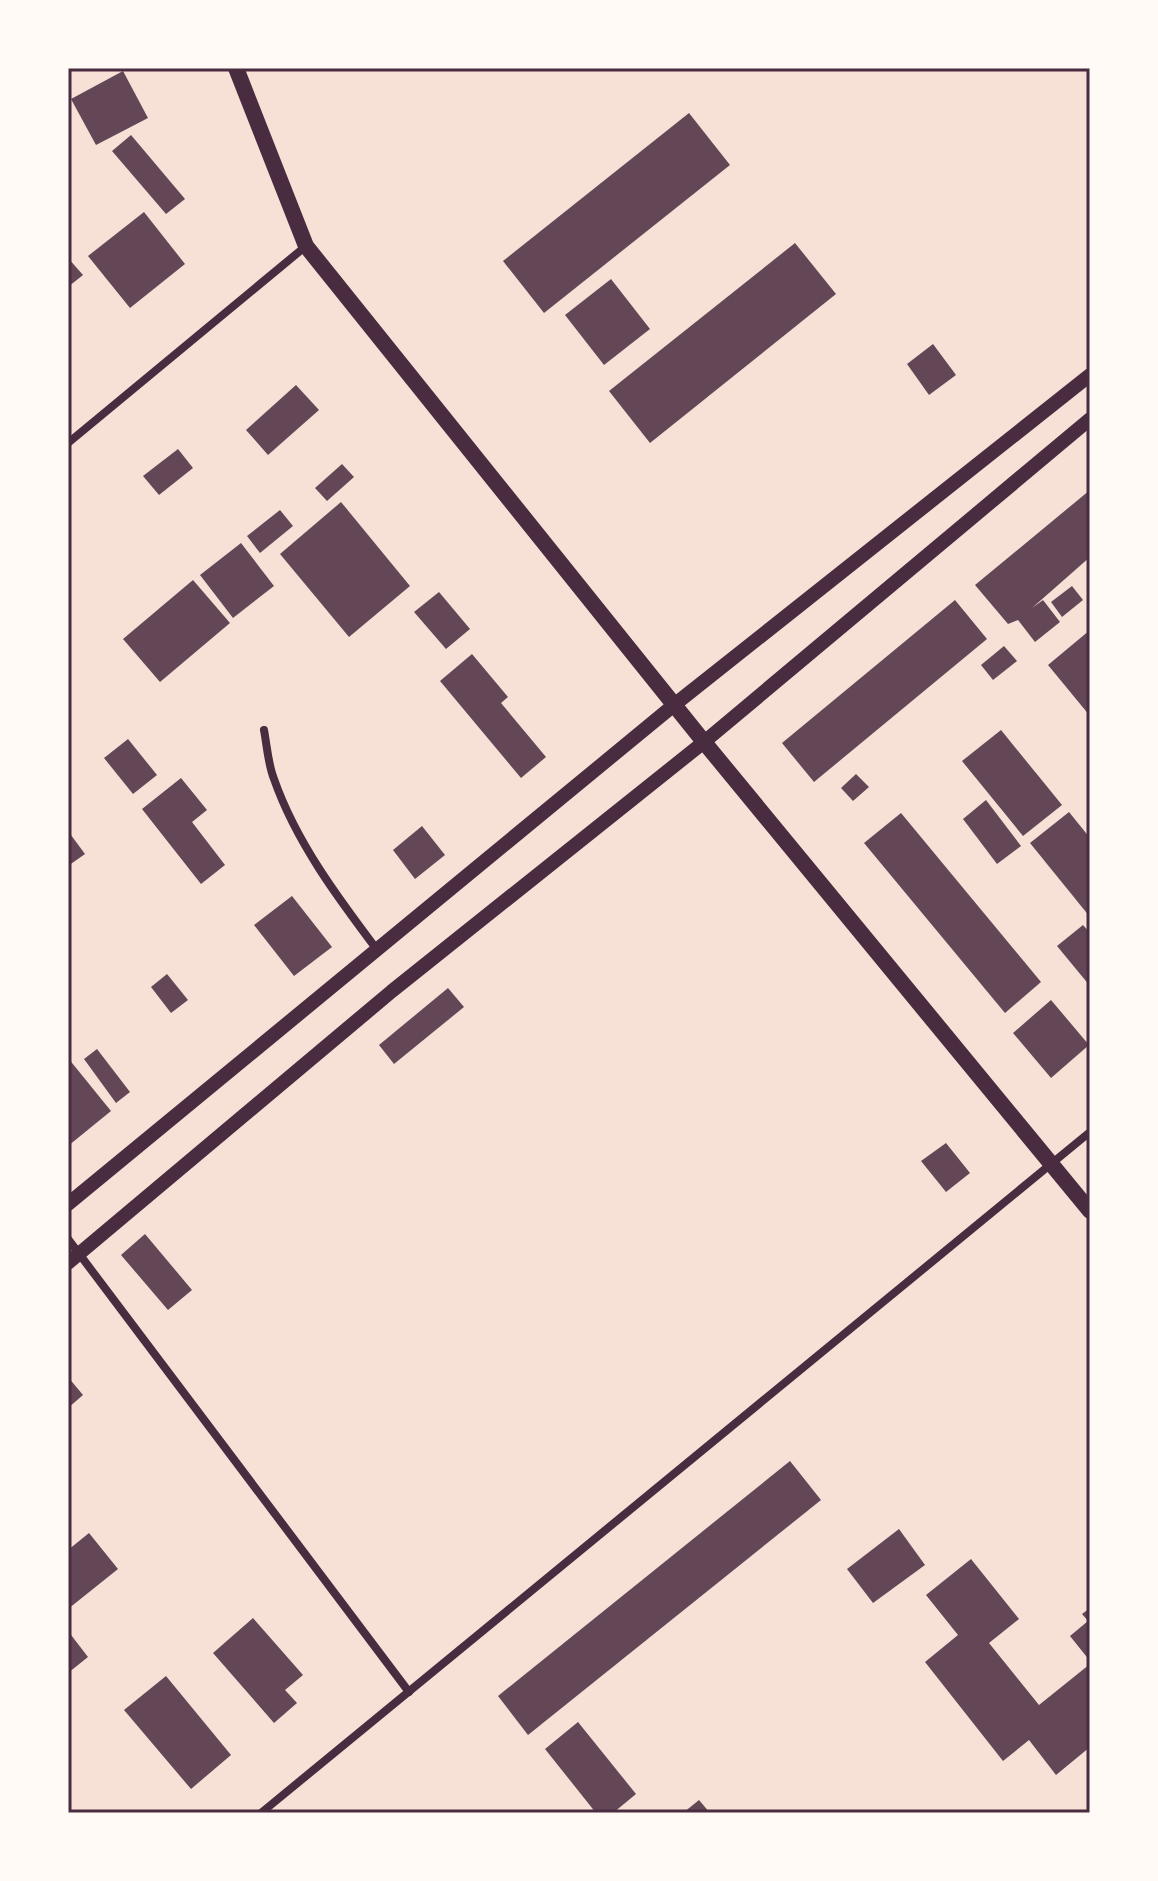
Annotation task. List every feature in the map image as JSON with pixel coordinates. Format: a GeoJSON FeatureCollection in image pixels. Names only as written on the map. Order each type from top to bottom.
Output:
{"type":"FeatureCollection","features":[{"type":"Feature","properties":{"kind":"main road"},"geometry":{"type":"LineString","coordinates":[[236,68],[306,246],[704,742],[1090,1211]]}},
{"type":"Feature","properties":{"kind":"street"},"geometry":{"type":"LineString","coordinates":[[68,443],[306,246]]}},
{"type":"Feature","properties":{"kind":"street"},"geometry":{"type":"LineString","coordinates":[[68,1204],[378,952],[674,705],[1090,375]]}},
{"type":"Feature","properties":{"kind":"street"},"geometry":{"type":"LineString","coordinates":[[68,1263],[392,991],[704,742],[1090,419]]}},
{"type":"Feature","properties":{"kind":"street"},"geometry":{"type":"LineString","coordinates":[[264,730],[273,777],[294,825],[335,893],[378,952]]}},
{"type":"Feature","properties":{"kind":"street"},"geometry":{"type":"LineString","coordinates":[[261,1813],[1090,1132]]}},
{"type":"Feature","properties":{"kind":"street"},"geometry":{"type":"LineString","coordinates":[[68,1239],[409,1692]]}},
{"type":"Feature","properties":{"kind":"building"},"geometry":{"type":"Polygon","coordinates":[[[123,71],[148,118],[96,145],[71,99],[123,71]]]}},
{"type":"Feature","properties":{"kind":"building"},"geometry":{"type":"Polygon","coordinates":[[[689,113],[730,165],[544,313],[503,261],[689,113]]]}},
{"type":"Feature","properties":{"kind":"building"},"geometry":{"type":"Polygon","coordinates":[[[131,135],[185,199],[166,214],[112,151],[131,135]]]}},
{"type":"Feature","properties":{"kind":"building"},"geometry":{"type":"Polygon","coordinates":[[[144,212],[185,264],[130,308],[88,256],[144,212]]]}},
{"type":"Feature","properties":{"kind":"building"},"geometry":{"type":"Polygon","coordinates":[[[795,243],[836,294],[650,443],[609,391],[795,243]]]}},
{"type":"Feature","properties":{"kind":"building"},"geometry":{"type":"Polygon","coordinates":[[[68,258],[83,275],[68,287],[68,258]]]}},
{"type":"Feature","properties":{"kind":"building"},"geometry":{"type":"Polygon","coordinates":[[[611,279],[650,329],[604,365],[565,315],[611,279]]]}},
{"type":"Feature","properties":{"kind":"building"},"geometry":{"type":"Polygon","coordinates":[[[933,344],[956,375],[929,395],[907,364],[933,344]]]}},
{"type":"Feature","properties":{"kind":"building"},"geometry":{"type":"Polygon","coordinates":[[[296,385],[319,410],[268,455],[246,430],[296,385]]]}},
{"type":"Feature","properties":{"kind":"building"},"geometry":{"type":"Polygon","coordinates":[[[178,449],[193,468],[159,495],[143,476],[178,449]]]}},
{"type":"Feature","properties":{"kind":"building"},"geometry":{"type":"Polygon","coordinates":[[[342,464],[354,477],[327,501],[315,488],[342,464]]]}},
{"type":"Feature","properties":{"kind":"building"},"geometry":{"type":"Polygon","coordinates":[[[1090,490],[1090,557],[1032,608],[1043,600],[1060,622],[1035,642],[1018,620],[1008,624],[975,585],[1090,490]]]}},
{"type":"Feature","properties":{"kind":"building"},"geometry":{"type":"Polygon","coordinates":[[[341,502],[410,586],[349,637],[280,554],[341,502]]]}},
{"type":"Feature","properties":{"kind":"building"},"geometry":{"type":"Polygon","coordinates":[[[280,510],[293,526],[260,553],[247,536],[280,510]]]}},
{"type":"Feature","properties":{"kind":"building"},"geometry":{"type":"Polygon","coordinates":[[[241,543],[274,586],[233,618],[200,575],[241,543]]]}},
{"type":"Feature","properties":{"kind":"building"},"geometry":{"type":"Polygon","coordinates":[[[193,580],[230,623],[160,682],[123,639],[193,580]]]}},
{"type":"Feature","properties":{"kind":"building"},"geometry":{"type":"Polygon","coordinates":[[[1072,586],[1083,600],[1062,617],[1051,602],[1072,586]]]}},
{"type":"Feature","properties":{"kind":"building"},"geometry":{"type":"Polygon","coordinates":[[[439,592],[470,629],[446,649],[414,612],[439,592]]]}},
{"type":"Feature","properties":{"kind":"building"},"geometry":{"type":"Polygon","coordinates":[[[955,600],[987,639],[814,782],[782,743],[955,600]]]}},
{"type":"Feature","properties":{"kind":"building"},"geometry":{"type":"Polygon","coordinates":[[[1090,630],[1090,716],[1048,665],[1090,630]]]}},
{"type":"Feature","properties":{"kind":"building"},"geometry":{"type":"Polygon","coordinates":[[[1004,646],[1017,661],[993,680],[981,665],[1004,646]]]}},
{"type":"Feature","properties":{"kind":"building"},"geometry":{"type":"Polygon","coordinates":[[[472,654],[508,697],[501,703],[546,757],[521,778],[440,681],[472,654]]]}},
{"type":"Feature","properties":{"kind":"building"},"geometry":{"type":"Polygon","coordinates":[[[1001,730],[1062,805],[1023,836],[962,761],[1001,730]]]}},
{"type":"Feature","properties":{"kind":"building"},"geometry":{"type":"Polygon","coordinates":[[[128,739],[157,775],[133,794],[104,758],[128,739]]]}},
{"type":"Feature","properties":{"kind":"building"},"geometry":{"type":"Polygon","coordinates":[[[856,774],[869,787],[853,801],[841,788],[856,774]]]}},
{"type":"Feature","properties":{"kind":"building"},"geometry":{"type":"Polygon","coordinates":[[[181,778],[207,810],[192,822],[225,865],[201,884],[142,809],[181,778]]]}},
{"type":"Feature","properties":{"kind":"building"},"geometry":{"type":"Polygon","coordinates":[[[986,800],[1021,846],[997,864],[963,819],[986,800]]]}},
{"type":"Feature","properties":{"kind":"building"},"geometry":{"type":"Polygon","coordinates":[[[1069,812],[1090,838],[1090,917],[1030,843],[1069,812]]]}},
{"type":"Feature","properties":{"kind":"building"},"geometry":{"type":"Polygon","coordinates":[[[901,813],[1041,982],[1005,1013],[864,843],[901,813]]]}},
{"type":"Feature","properties":{"kind":"building"},"geometry":{"type":"Polygon","coordinates":[[[422,826],[445,855],[415,879],[393,850],[422,826]]]}},
{"type":"Feature","properties":{"kind":"building"},"geometry":{"type":"Polygon","coordinates":[[[68,831],[85,854],[68,866],[68,831]]]}},
{"type":"Feature","properties":{"kind":"building"},"geometry":{"type":"Polygon","coordinates":[[[292,896],[332,947],[294,976],[254,925],[292,896]]]}},
{"type":"Feature","properties":{"kind":"building"},"geometry":{"type":"Polygon","coordinates":[[[1083,925],[1090,933],[1090,986],[1057,946],[1083,925]]]}},
{"type":"Feature","properties":{"kind":"building"},"geometry":{"type":"Polygon","coordinates":[[[167,974],[188,1000],[171,1013],[151,987],[167,974]]]}},
{"type":"Feature","properties":{"kind":"building"},"geometry":{"type":"Polygon","coordinates":[[[448,988],[464,1007],[394,1064],[379,1045],[448,988]]]}},
{"type":"Feature","properties":{"kind":"building"},"geometry":{"type":"Polygon","coordinates":[[[1051,1000],[1089,1045],[1051,1078],[1013,1033],[1051,1000]]]}},
{"type":"Feature","properties":{"kind":"building"},"geometry":{"type":"Polygon","coordinates":[[[97,1049],[130,1092],[116,1103],[84,1059],[97,1049]]]}},
{"type":"Feature","properties":{"kind":"building"},"geometry":{"type":"Polygon","coordinates":[[[68,1058],[111,1111],[68,1146],[68,1058]]]}},
{"type":"Feature","properties":{"kind":"building"},"geometry":{"type":"Polygon","coordinates":[[[946,1143],[970,1173],[946,1192],[921,1161],[946,1143]]]}},
{"type":"Feature","properties":{"kind":"building"},"geometry":{"type":"Polygon","coordinates":[[[145,1234],[192,1290],[168,1310],[121,1255],[145,1234]]]}},
{"type":"Feature","properties":{"kind":"building"},"geometry":{"type":"Polygon","coordinates":[[[68,1377],[83,1395],[68,1408],[68,1377]]]}},
{"type":"Feature","properties":{"kind":"building"},"geometry":{"type":"Polygon","coordinates":[[[790,1461],[821,1500],[528,1735],[498,1696],[790,1461]]]}},
{"type":"Feature","properties":{"kind":"building"},"geometry":{"type":"Polygon","coordinates":[[[899,1529],[925,1565],[873,1603],[847,1569],[899,1529]]]}},
{"type":"Feature","properties":{"kind":"building"},"geometry":{"type":"Polygon","coordinates":[[[89,1533],[118,1569],[68,1609],[68,1550],[89,1533]]]}},
{"type":"Feature","properties":{"kind":"building"},"geometry":{"type":"Polygon","coordinates":[[[971,1559],[1019,1619],[989,1643],[1039,1705],[1090,1664],[1090,1747],[1056,1775],[1029,1740],[1003,1761],[925,1662],[958,1635],[926,1595],[971,1559]]]}},
{"type":"Feature","properties":{"kind":"building"},"geometry":{"type":"Polygon","coordinates":[[[1090,1608],[1090,1661],[1070,1636],[1088,1621],[1082,1614],[1090,1608]]]}},
{"type":"Feature","properties":{"kind":"building"},"geometry":{"type":"Polygon","coordinates":[[[253,1618],[303,1675],[285,1690],[297,1703],[274,1723],[213,1653],[253,1618]]]}},
{"type":"Feature","properties":{"kind":"building"},"geometry":{"type":"Polygon","coordinates":[[[68,1631],[88,1657],[68,1673],[68,1631]]]}},
{"type":"Feature","properties":{"kind":"building"},"geometry":{"type":"Polygon","coordinates":[[[166,1676],[231,1755],[191,1789],[124,1710],[166,1676]]]}},
{"type":"Feature","properties":{"kind":"building"},"geometry":{"type":"Polygon","coordinates":[[[578,1722],[636,1794],[613,1813],[596,1813],[545,1749],[578,1722]]]}},
{"type":"Feature","properties":{"kind":"building"},"geometry":{"type":"Polygon","coordinates":[[[699,1800],[710,1813],[683,1813],[699,1800]]]}}]}
